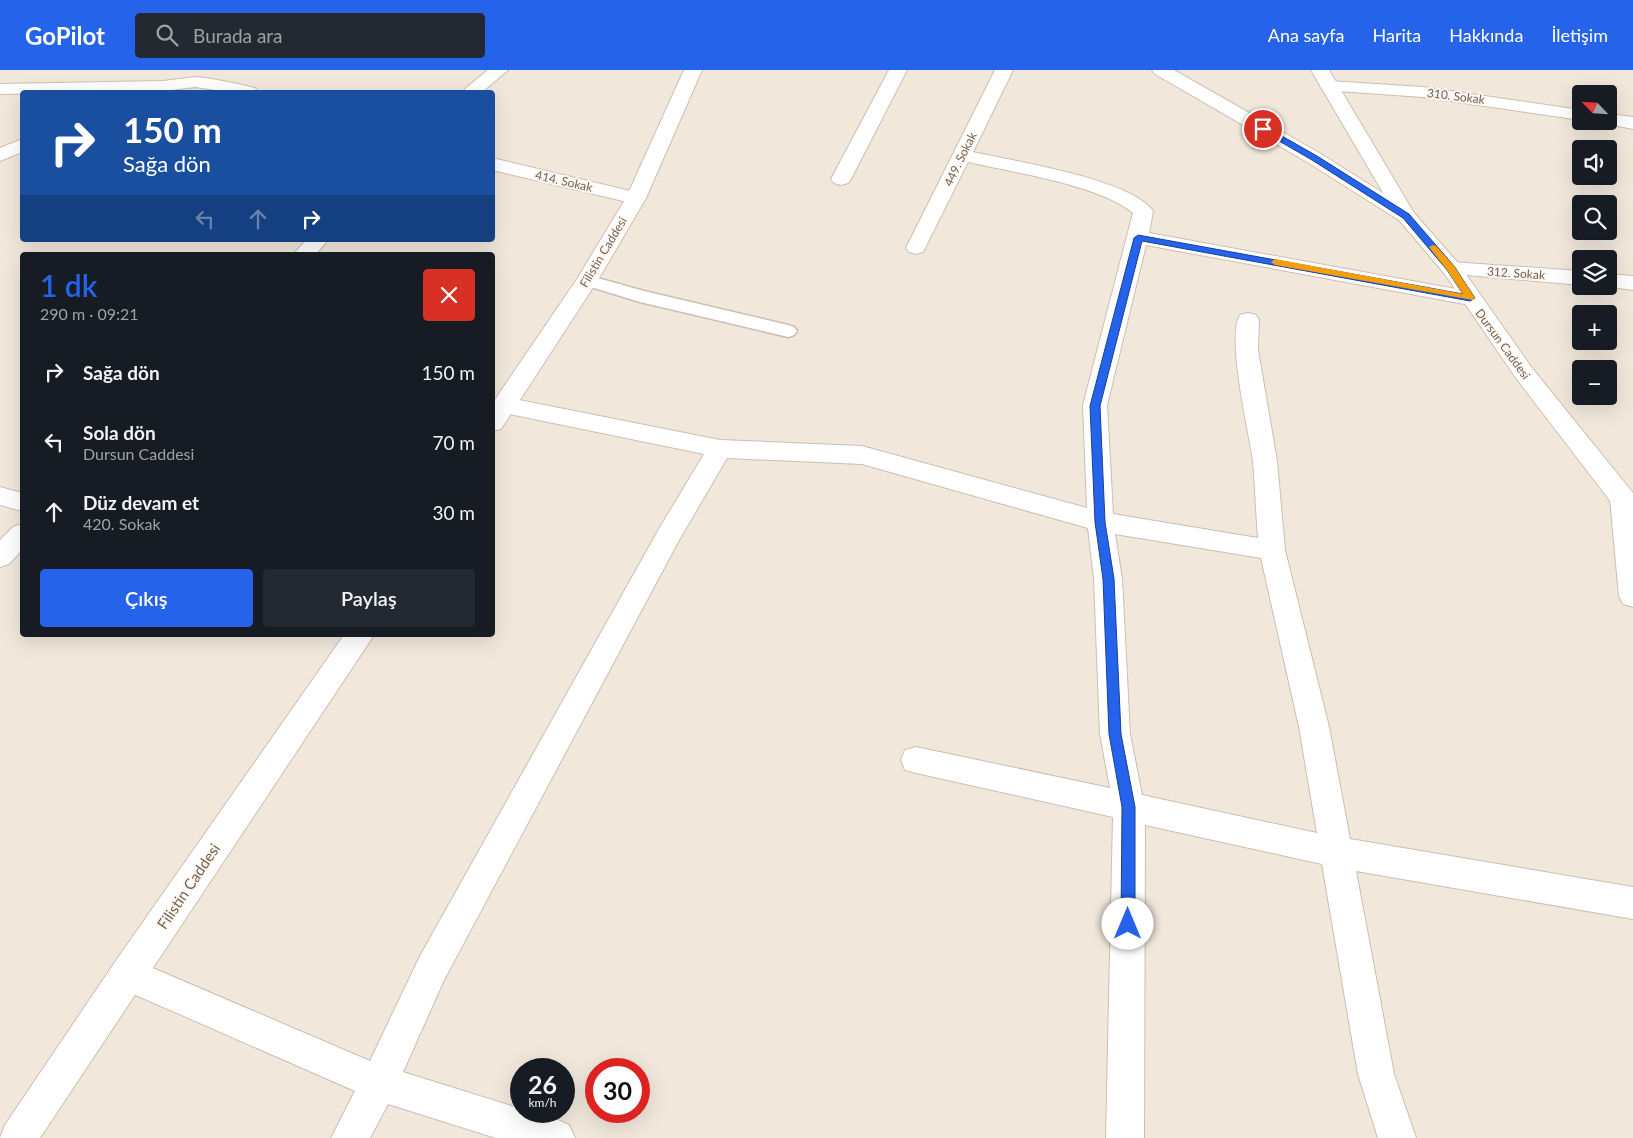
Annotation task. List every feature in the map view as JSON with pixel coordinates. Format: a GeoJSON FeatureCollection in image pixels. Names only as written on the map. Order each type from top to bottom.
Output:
{"type":"FeatureCollection","features":[{"type":"Feature","properties":{"kind":"street"},"geometry":{"type":"LineString","coordinates":[[212,88],[235,70]]}},
{"type":"Feature","properties":{"kind":"street"},"geometry":{"type":"LineString","coordinates":[[474,90],[499,70]]}},
{"type":"Feature","properties":{"kind":"street","name":"Filistin Caddesi"},"geometry":{"type":"LineString","coordinates":[[498,414],[587,280],[636,198],[693,70]]}},
{"type":"Feature","properties":{"kind":"street"},"geometry":{"type":"LineString","coordinates":[[841,179],[898,70]]}},
{"type":"Feature","properties":{"kind":"street","name":"449. Sokak"},"geometry":{"type":"LineString","coordinates":[[916,248],[1004,70]]}},
{"type":"Feature","properties":{"kind":"street"},"geometry":{"type":"LineString","coordinates":[[1161,70],[1314,158],[1406,216]]}},
{"type":"Feature","properties":{"kind":"street","name":"Dursun Caddesi"},"geometry":{"type":"LineString","coordinates":[[1324,78],[1406,216],[1450,268],[1524,373],[1628,504]]}},
{"type":"Feature","properties":{"kind":"street","name":"310. Sokak"},"geometry":{"type":"LineString","coordinates":[[1324,78],[1572,114]]}},
{"type":"Feature","properties":{"kind":"street"},"geometry":{"type":"LineString","coordinates":[[0,89],[155,89],[195,82],[212,88],[230,90]]}},
{"type":"Feature","properties":{"kind":"street"},"geometry":{"type":"LineString","coordinates":[[1618,120],[1633,123]]}},
{"type":"Feature","properties":{"kind":"street"},"geometry":{"type":"LineString","coordinates":[[0,155],[20,146]]}},
{"type":"Feature","properties":{"kind":"street"},"geometry":{"type":"LineString","coordinates":[[962,155],[1093,186],[1135,203],[1143,211],[1138,238],[1095,406],[1100,522],[1108,579],[1115,734],[1129,807],[1125,1138]]}},
{"type":"Feature","properties":{"kind":"street","name":"414. Sokak"},"geometry":{"type":"LineString","coordinates":[[495,165],[636,198]]}},
{"type":"Feature","properties":{"kind":"street"},"geometry":{"type":"LineString","coordinates":[[1138,238],[1470,298]]}},
{"type":"Feature","properties":{"kind":"street"},"geometry":{"type":"LineString","coordinates":[[306,252],[316,242]]}},
{"type":"Feature","properties":{"kind":"street","name":"312. Sokak"},"geometry":{"type":"LineString","coordinates":[[1450,268],[1572,277]]}},
{"type":"Feature","properties":{"kind":"street"},"geometry":{"type":"LineString","coordinates":[[1617,282],[1633,283]]}},
{"type":"Feature","properties":{"kind":"street"},"geometry":{"type":"LineString","coordinates":[[1248,320],[1247,350],[1265,461],[1272,550],[1314,727],[1376,1074],[1397,1138]]}},
{"type":"Feature","properties":{"kind":"street"},"geometry":{"type":"LineString","coordinates":[[498,414],[720,449],[862,455],[1100,522],[1272,550]]}},
{"type":"Feature","properties":{"kind":"street"},"geometry":{"type":"LineString","coordinates":[[350,1138],[379,1083],[432,968],[668,536],[720,449]]}},
{"type":"Feature","properties":{"kind":"street"},"geometry":{"type":"LineString","coordinates":[[0,496],[20,501]]}},
{"type":"Feature","properties":{"kind":"street"},"geometry":{"type":"LineString","coordinates":[[1628,504],[1633,596]]}},
{"type":"Feature","properties":{"kind":"street"},"geometry":{"type":"LineString","coordinates":[[0,556],[20,536]]}},
{"type":"Feature","properties":{"kind":"street","name":"Filistin Caddesi"},"geometry":{"type":"LineString","coordinates":[[18,1138],[127,974],[359,637]]}},
{"type":"Feature","properties":{"kind":"street"},"geometry":{"type":"LineString","coordinates":[[916,760],[1335,852],[1633,902]]}},
{"type":"Feature","properties":{"kind":"street"},"geometry":{"type":"LineString","coordinates":[[127,974],[379,1083],[556,1138]]}},
{"type":"Feature","properties":{"kind":"lane"},"geometry":{"type":"LineString","coordinates":[[587,280],[640,296],[788,332]]}},
{"type":"Feature","properties":{"kind":"shaded area"},"geometry":{"type":"Polygon","coordinates":[[[0,70],[1633,70],[1633,1138],[0,1138],[0,70]]]}},
{"type":"Feature","properties":{"kind":"slow traffic"},"geometry":{"type":"LineString","coordinates":[[1275,262],[1470,298],[1433,247]]}},
{"type":"Feature","properties":{"kind":"route"},"geometry":{"type":"LineString","coordinates":[[1128,924],[1129,807],[1115,734],[1108,579],[1100,522],[1095,406],[1138,238],[1470,298],[1450,268],[1406,216],[1314,158],[1263,129]]}}]}
